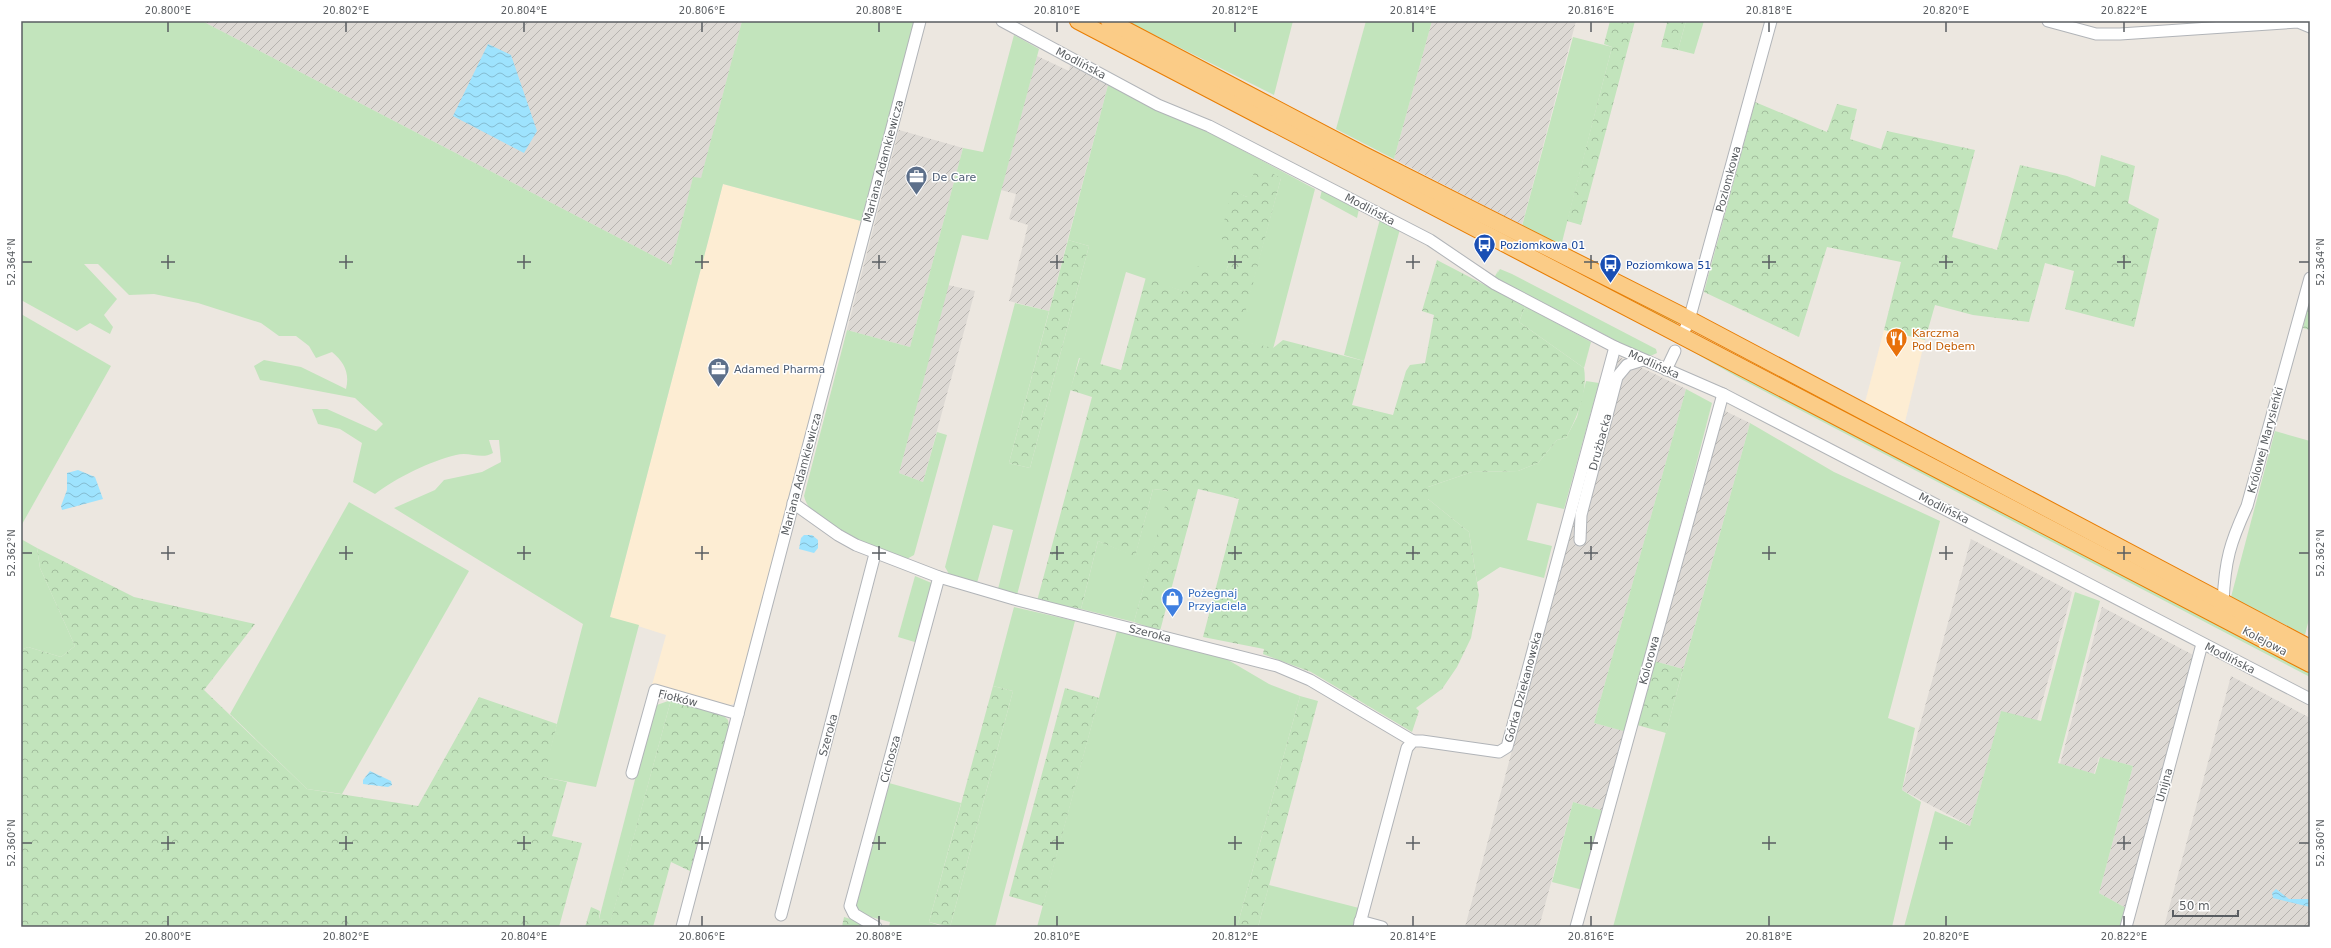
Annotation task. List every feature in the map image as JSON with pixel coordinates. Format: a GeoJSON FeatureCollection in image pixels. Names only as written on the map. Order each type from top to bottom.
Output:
{"type":"FeatureCollection","features":[{"type":"Feature","properties":{"kind":"highway"},"geometry":{"type":"LineString","coordinates":[[1078,21],[1682,336],[2221,610],[2310,648]]}},
{"type":"Feature","properties":{"kind":"highway"},"geometry":{"type":"LineString","coordinates":[[1109,21],[1362,154],[1689,320],[2221,610]]}},
{"type":"Feature","properties":{"kind":"highway","name":"Kolejowa"},"geometry":{"type":"LineString","coordinates":[[2221,610],[2310,664]]}},
{"type":"Feature","properties":{"kind":"street","name":"Mariana Adamkiewicza"},"geometry":{"type":"LineString","coordinates":[[682,927],[920,21]]}},
{"type":"Feature","properties":{"kind":"street","name":"Modlińska"},"geometry":{"type":"LineString","coordinates":[[1002,21],[1158,105],[1209,126],[1430,240],[1495,284],[1615,347],[1723,394],[2071,573],[2202,644],[2310,699]]}},
{"type":"Feature","properties":{"kind":"street","name":"Poziomkowa"},"geometry":{"type":"LineString","coordinates":[[1682,336],[1689,320],[1771,21]]}},
{"type":"Feature","properties":{"kind":"street"},"geometry":{"type":"LineString","coordinates":[[2048,21],[2096,34],[2198,30],[2298,22],[2310,27]]}},
{"type":"Feature","properties":{"kind":"street","name":"Królowej Marysieńki"},"geometry":{"type":"LineString","coordinates":[[2221,610],[2226,557],[2247,506],[2310,278]]}},
{"type":"Feature","properties":{"kind":"street","name":"Górka Dziekanowska"},"geometry":{"type":"LineString","coordinates":[[1413,741],[1499,752],[1507,748],[1615,347]]}},
{"type":"Feature","properties":{"kind":"street"},"geometry":{"type":"LineString","coordinates":[[1666,370],[1675,351]]}},
{"type":"Feature","properties":{"kind":"street","name":"Drużbacka"},"geometry":{"type":"LineString","coordinates":[[1580,540],[1581,515],[1617,377],[1627,365],[1644,360]]}},
{"type":"Feature","properties":{"kind":"street","name":"Kolorowa"},"geometry":{"type":"LineString","coordinates":[[1576,927],[1723,394]]}},
{"type":"Feature","properties":{"kind":"street","name":"Szeroka"},"geometry":{"type":"LineString","coordinates":[[793,503],[838,535],[875,554],[939,577],[1014,599],[1277,666],[1310,680],[1413,741]]}},
{"type":"Feature","properties":{"kind":"street","name":"Szeroka"},"geometry":{"type":"LineString","coordinates":[[781,915],[875,554]]}},
{"type":"Feature","properties":{"kind":"street","name":"Cichosza"},"geometry":{"type":"LineString","coordinates":[[876,927],[854,914],[850,906],[939,577]]}},
{"type":"Feature","properties":{"kind":"street","name":"Unijna"},"geometry":{"type":"LineString","coordinates":[[2126,927],[2202,644]]}},
{"type":"Feature","properties":{"kind":"street","name":"Fiołków"},"geometry":{"type":"LineString","coordinates":[[632,774],[655,690],[738,714]]}},
{"type":"Feature","properties":{"kind":"street"},"geometry":{"type":"LineString","coordinates":[[1382,927],[1360,924],[1404,758],[1407,748],[1413,741]]}},
{"type":"Feature","properties":{"kind":"shaded area"},"geometry":{"type":"Polygon","coordinates":[[[202,21],[742,21],[701,179],[693,178],[671,265],[202,21]]]}},
{"type":"Feature","properties":{"kind":"shaded area"},"geometry":{"type":"Polygon","coordinates":[[[1432,21],[1576,21],[1522,225],[1394,159],[1432,21]]]}},
{"type":"Feature","properties":{"kind":"shaded area"},"geometry":{"type":"Polygon","coordinates":[[[1037,56],[1069,71],[1070,65],[1108,85],[1049,311],[1009,301],[1028,225],[1009,219],[1016,194],[1001,190],[1037,56]]]}},
{"type":"Feature","properties":{"kind":"shaded area","name":"De Care"},"geometry":{"type":"Polygon","coordinates":[[[899,130],[963,148],[910,347],[847,330],[899,130]]]}},
{"type":"Feature","properties":{"kind":"shaded area","name":"Adamed Pharma"},"geometry":{"type":"Polygon","coordinates":[[[723,184],[861,221],[736,703],[727,706],[652,685],[666,635],[610,617],[723,184]]]}},
{"type":"Feature","properties":{"kind":"shaded area"},"geometry":{"type":"Polygon","coordinates":[[[948,285],[975,291],[923,482],[899,473],[948,285]]]}},
{"type":"Feature","properties":{"kind":"shaded area"},"geometry":{"type":"Polygon","coordinates":[[[1884,330],[1925,340],[1904,426],[1864,406],[1884,330]]]}},
{"type":"Feature","properties":{"kind":"shaded area"},"geometry":{"type":"Polygon","coordinates":[[[1617,356],[1686,389],[1594,723],[1625,731],[1604,811],[1573,802],[1539,927],[1465,927],[1617,356]]]}},
{"type":"Feature","properties":{"kind":"shaded area"},"geometry":{"type":"Polygon","coordinates":[[[1723,410],[1750,423],[1683,669],[1654,661],[1723,410]]]}},
{"type":"Feature","properties":{"kind":"shaded area"},"geometry":{"type":"Polygon","coordinates":[[[1971,539],[2072,592],[2037,721],[2001,712],[1970,826],[1902,790],[1971,539]]]}},
{"type":"Feature","properties":{"kind":"shaded area"},"geometry":{"type":"Polygon","coordinates":[[[2102,607],[2197,657],[2126,908],[2099,893],[2133,766],[2099,757],[2094,774],[2060,764],[2102,607]]]}},
{"type":"Feature","properties":{"kind":"shaded area"},"geometry":{"type":"Polygon","coordinates":[[[2231,676],[2310,718],[2310,927],[2164,927],[2231,676]]]}},
{"type":"Feature","properties":{"kind":"green space"},"geometry":{"type":"Polygon","coordinates":[[[21,21],[202,21],[671,265],[693,177],[701,178],[742,21],[915,21],[861,221],[723,184],[610,617],[639,625],[596,787],[543,777],[583,624],[394,508],[435,490],[444,480],[482,472],[501,462],[499,440],[489,440],[493,453],[484,456],[461,454],[435,461],[403,476],[375,494],[353,482],[362,443],[340,429],[318,424],[312,409],[327,409],[376,431],[383,424],[355,398],[260,380],[254,366],[264,360],[301,367],[346,389],[347,378],[345,368],[332,352],[316,358],[309,346],[296,336],[279,336],[261,323],[198,303],[154,294],[129,295],[98,264],[84,264],[117,299],[104,315],[113,327],[110,334],[90,323],[77,331],[21,300],[21,21]]]}},
{"type":"Feature","properties":{"kind":"green space"},"geometry":{"type":"Polygon","coordinates":[[[1127,21],[1293,21],[1274,95],[1127,21]]]}},
{"type":"Feature","properties":{"kind":"green space"},"geometry":{"type":"Polygon","coordinates":[[[1366,21],[1432,21],[1394,159],[1336,129],[1366,21]]]}},
{"type":"Feature","properties":{"kind":"green space"},"geometry":{"type":"Polygon","coordinates":[[[1610,21],[1635,21],[1581,225],[1567,221],[1612,47],[1604,44],[1610,21]]]}},
{"type":"Feature","properties":{"kind":"green space"},"geometry":{"type":"Polygon","coordinates":[[[1658,21],[1686,21],[1678,50],[1661,47],[1667,23],[1658,21]]]}},
{"type":"Feature","properties":{"kind":"green space"},"geometry":{"type":"Polygon","coordinates":[[[1686,21],[1704,21],[1694,54],[1678,50],[1686,21]]]}},
{"type":"Feature","properties":{"kind":"green space"},"geometry":{"type":"Polygon","coordinates":[[[1014,35],[1039,49],[988,240],[962,235],[899,473],[923,482],[937,432],[947,435],[914,555],[905,560],[863,543],[831,527],[809,507],[804,496],[847,330],[910,347],[963,148],[983,152],[1014,35]]]}},
{"type":"Feature","properties":{"kind":"green space"},"geometry":{"type":"Polygon","coordinates":[[[1573,37],[1612,47],[1561,246],[1522,226],[1573,37]]]}},
{"type":"Feature","properties":{"kind":"green space"},"geometry":{"type":"Polygon","coordinates":[[[1108,85],[1157,110],[1186,120],[1315,189],[1273,349],[1237,340],[1281,178],[1247,197],[1232,191],[1234,250],[1226,271],[1185,292],[1126,272],[1100,365],[1079,358],[1017,595],[998,589],[1013,530],[993,525],[977,583],[949,574],[945,567],[1015,303],[1049,311],[1009,463],[1030,468],[1089,246],[1068,240],[1108,85]]]}},
{"type":"Feature","properties":{"kind":"green space"},"geometry":{"type":"Polygon","coordinates":[[[1755,102],[1827,132],[1837,104],[1857,109],[1850,139],[1881,149],[1887,131],[1975,150],[1952,237],[1997,250],[2020,165],[2067,176],[2095,187],[2101,155],[2135,166],[2128,203],[2159,219],[2134,327],[2065,309],[2074,271],[2045,263],[2029,322],[1973,315],[1935,305],[1925,340],[1884,330],[1901,262],[1827,247],[1799,337],[1704,292],[1755,102]]]}},
{"type":"Feature","properties":{"kind":"green space"},"geometry":{"type":"Polygon","coordinates":[[[1256,165],[1281,178],[1238,340],[1273,348],[1283,340],[1364,361],[1352,405],[1393,415],[1406,371],[1410,365],[1425,363],[1434,315],[1422,311],[1437,260],[1525,306],[1519,322],[1584,368],[1585,377],[1583,396],[1578,413],[1570,430],[1566,438],[1557,440],[1538,463],[1518,471],[1472,472],[1428,487],[1428,499],[1469,532],[1479,595],[1471,638],[1457,667],[1442,689],[1416,708],[1419,711],[1412,732],[1311,672],[1263,654],[1264,649],[1203,637],[1239,499],[1198,489],[1160,631],[1134,622],[1169,491],[1153,489],[1135,557],[1098,541],[1081,609],[1037,601],[1092,397],[1070,390],[1080,358],[1121,370],[1146,277],[1185,292],[1198,266],[1226,271],[1234,250],[1220,237],[1232,190],[1247,197],[1256,165]]]}},
{"type":"Feature","properties":{"kind":"green space"},"geometry":{"type":"Polygon","coordinates":[[[1322,190],[1359,209],[1357,218],[1320,198],[1322,190]]]}},
{"type":"Feature","properties":{"kind":"green space"},"geometry":{"type":"Polygon","coordinates":[[[1380,219],[1400,229],[1364,361],[1344,355],[1380,219]]]}},
{"type":"Feature","properties":{"kind":"green space"},"geometry":{"type":"Polygon","coordinates":[[[1068,240],[1089,246],[1030,468],[1009,463],[1068,240]]]}},
{"type":"Feature","properties":{"kind":"green space"},"geometry":{"type":"Polygon","coordinates":[[[1499,269],[1497,274],[1500,269],[1512,274],[1656,349],[1657,353],[1646,358],[1590,327],[1494,278],[1499,269]]]}},
{"type":"Feature","properties":{"kind":"green space"},"geometry":{"type":"Polygon","coordinates":[[[1608,281],[1679,318],[1679,323],[1673,323],[1617,293],[1618,290],[1616,293],[1605,286],[1608,281]]]}},
{"type":"Feature","properties":{"kind":"green space"},"geometry":{"type":"Polygon","coordinates":[[[2310,296],[2310,330],[2303,328],[2310,296]]]}},
{"type":"Feature","properties":{"kind":"green space"},"geometry":{"type":"Polygon","coordinates":[[[1525,306],[1591,342],[1584,368],[1519,322],[1525,306]]]}},
{"type":"Feature","properties":{"kind":"green space"},"geometry":{"type":"Polygon","coordinates":[[[21,314],[111,366],[21,526],[21,314]]]}},
{"type":"Feature","properties":{"kind":"green space"},"geometry":{"type":"Polygon","coordinates":[[[1681,345],[2310,670],[2310,677],[1739,378],[1681,345]]]}},
{"type":"Feature","properties":{"kind":"green space"},"geometry":{"type":"Polygon","coordinates":[[[1586,381],[1599,383],[1564,509],[1537,503],[1527,540],[1552,546],[1544,578],[1500,567],[1477,582],[1469,532],[1428,499],[1428,487],[1472,472],[1518,471],[1538,463],[1557,440],[1566,438],[1577,417],[1586,381]]]}},
{"type":"Feature","properties":{"kind":"green space"},"geometry":{"type":"Polygon","coordinates":[[[1686,389],[1712,403],[1627,732],[1594,723],[1686,389]]]}},
{"type":"Feature","properties":{"kind":"green space"},"geometry":{"type":"Polygon","coordinates":[[[1750,423],[1834,472],[1940,521],[1888,718],[1915,728],[1902,790],[1921,802],[1892,927],[1613,927],[1750,423]]]}},
{"type":"Feature","properties":{"kind":"green space"},"geometry":{"type":"Polygon","coordinates":[[[2275,431],[2310,441],[2310,615],[2305,635],[2231,597],[2275,431]]]}},
{"type":"Feature","properties":{"kind":"green space"},"geometry":{"type":"Polygon","coordinates":[[[1153,489],[1170,491],[1134,622],[1081,609],[1098,541],[1135,556],[1153,489]]]}},
{"type":"Feature","properties":{"kind":"green space"},"geometry":{"type":"Polygon","coordinates":[[[349,502],[469,571],[342,794],[307,789],[230,714],[349,502]]]}},
{"type":"Feature","properties":{"kind":"green space"},"geometry":{"type":"Polygon","coordinates":[[[21,539],[37,548],[40,568],[75,646],[61,657],[28,647],[21,650],[21,539]]]}},
{"type":"Feature","properties":{"kind":"green space"},"geometry":{"type":"Polygon","coordinates":[[[37,548],[134,597],[255,624],[204,690],[307,789],[418,806],[479,697],[557,724],[544,777],[567,782],[552,836],[582,843],[559,927],[21,927],[21,650],[28,647],[61,657],[75,646],[40,568],[37,548]]]}},
{"type":"Feature","properties":{"kind":"green space"},"geometry":{"type":"Polygon","coordinates":[[[915,576],[934,584],[918,643],[898,637],[915,576]]]}},
{"type":"Feature","properties":{"kind":"green space"},"geometry":{"type":"Polygon","coordinates":[[[2075,592],[2100,601],[2058,763],[2095,774],[2100,757],[2133,766],[2099,893],[2126,908],[2121,927],[1904,927],[1935,811],[1970,826],[2001,711],[2041,721],[2075,592]]]}},
{"type":"Feature","properties":{"kind":"green space"},"geometry":{"type":"Polygon","coordinates":[[[1014,607],[1075,621],[995,927],[950,927],[1013,691],[993,686],[1014,607]]]}},
{"type":"Feature","properties":{"kind":"green space"},"geometry":{"type":"Polygon","coordinates":[[[1117,631],[1223,657],[1269,684],[1300,696],[1237,927],[1037,927],[1117,631]]]}},
{"type":"Feature","properties":{"kind":"green space"},"geometry":{"type":"Polygon","coordinates":[[[1654,661],[1683,669],[1666,733],[1637,725],[1654,661]]]}},
{"type":"Feature","properties":{"kind":"green space"},"geometry":{"type":"Polygon","coordinates":[[[993,686],[1013,691],[950,927],[929,922],[993,686]]]}},
{"type":"Feature","properties":{"kind":"green space"},"geometry":{"type":"Polygon","coordinates":[[[1065,688],[1099,698],[1043,906],[1009,896],[1065,688]]]}},
{"type":"Feature","properties":{"kind":"green space"},"geometry":{"type":"Polygon","coordinates":[[[1300,696],[1318,701],[1258,927],[1237,927],[1300,696]]]}},
{"type":"Feature","properties":{"kind":"green space"},"geometry":{"type":"Polygon","coordinates":[[[671,700],[611,921],[599,919],[654,706],[671,700]]]}},
{"type":"Feature","properties":{"kind":"green space"},"geometry":{"type":"Polygon","coordinates":[[[671,700],[724,716],[728,720],[729,726],[690,871],[671,862],[653,927],[585,927],[591,907],[600,911],[599,919],[611,920],[671,700]]]}},
{"type":"Feature","properties":{"kind":"green space"},"geometry":{"type":"Polygon","coordinates":[[[889,783],[961,803],[929,922],[944,927],[889,927],[890,922],[860,914],[856,906],[889,783]]]}},
{"type":"Feature","properties":{"kind":"green space"},"geometry":{"type":"Polygon","coordinates":[[[1573,802],[1604,811],[1583,890],[1552,882],[1573,802]]]}},
{"type":"Feature","properties":{"kind":"green space"},"geometry":{"type":"Polygon","coordinates":[[[1269,885],[1359,908],[1354,927],[1258,927],[1269,885]]]}},
{"type":"Feature","properties":{"kind":"green space"},"geometry":{"type":"Polygon","coordinates":[[[844,917],[874,926],[875,927],[842,927],[844,917]]]}},
{"type":"Feature","properties":{"kind":"water"},"geometry":{"type":"Polygon","coordinates":[[[488,44],[511,55],[537,131],[524,153],[453,116],[488,44]]]}},
{"type":"Feature","properties":{"kind":"water"},"geometry":{"type":"Polygon","coordinates":[[[78,470],[95,477],[103,499],[62,510],[61,506],[67,490],[67,473],[78,470]]]}},
{"type":"Feature","properties":{"kind":"water"},"geometry":{"type":"Polygon","coordinates":[[[804,535],[812,535],[818,540],[818,548],[814,553],[799,549],[801,538],[804,535]]]}},
{"type":"Feature","properties":{"kind":"water"},"geometry":{"type":"Polygon","coordinates":[[[370,771],[391,781],[392,785],[388,787],[363,784],[363,780],[370,771]]]}},
{"type":"Feature","properties":{"kind":"water"},"geometry":{"type":"Polygon","coordinates":[[[2276,889],[2289,899],[2310,899],[2310,907],[2273,898],[2272,893],[2276,889]]]}},
{"type":"Feature","properties":{"kind":"place","name":"De Care"},"geometry":{"type":"Point","coordinates":[917,196]}},
{"type":"Feature","properties":{"kind":"place","name":"Poziomkowa 01"},"geometry":{"type":"Point","coordinates":[1485,264]}},
{"type":"Feature","properties":{"kind":"place","name":"Poziomkowa 51"},"geometry":{"type":"Point","coordinates":[1611,284]}},
{"type":"Feature","properties":{"kind":"place","name":"Karczma Pod Dębem"},"geometry":{"type":"Point","coordinates":[1897,358]}},
{"type":"Feature","properties":{"kind":"place","name":"Adamed Pharma"},"geometry":{"type":"Point","coordinates":[719,388]}},
{"type":"Feature","properties":{"kind":"place","name":"Pożegnaj Przyjaciela"},"geometry":{"type":"Point","coordinates":[1173,618]}}]}
